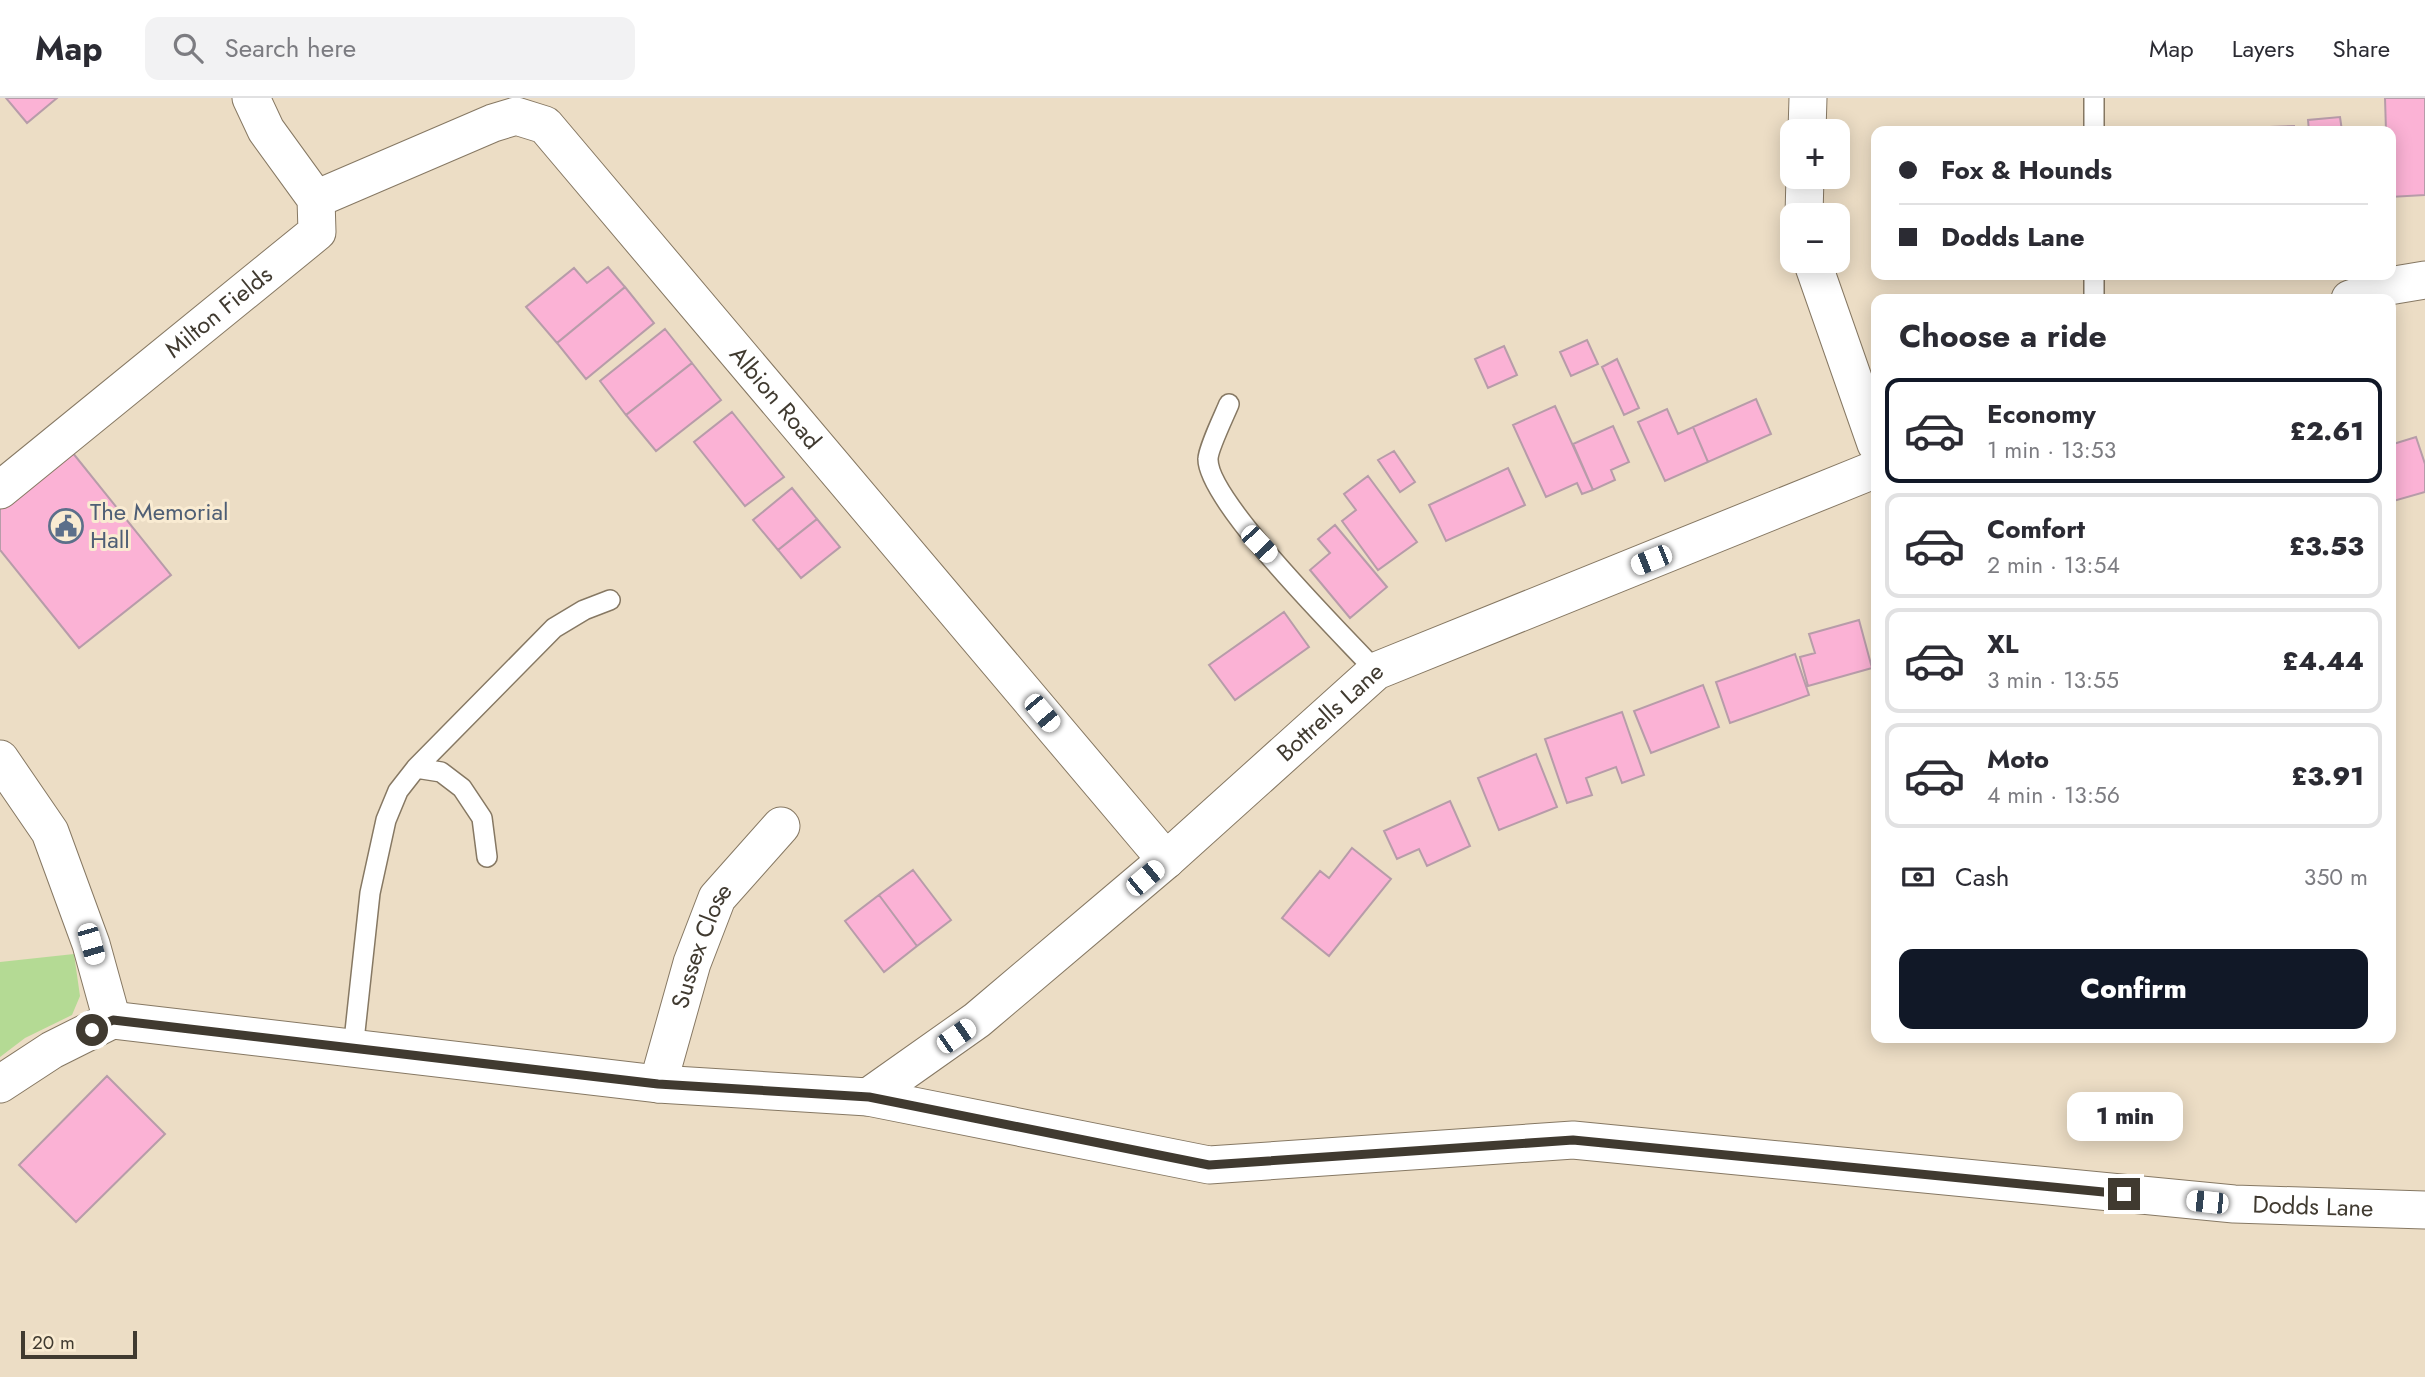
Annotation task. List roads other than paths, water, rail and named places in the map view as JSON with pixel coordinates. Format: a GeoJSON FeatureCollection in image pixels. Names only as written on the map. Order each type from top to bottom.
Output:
{"type":"FeatureCollection","features":[{"type":"Feature","properties":{"kind":"street"},"geometry":{"type":"LineString","coordinates":[[251,98],[265,130],[316,199]]}},
{"type":"Feature","properties":{"kind":"street"},"geometry":{"type":"LineString","coordinates":[[1807,119],[1808,98]]}},
{"type":"Feature","properties":{"kind":"street","name":"Albion Road"},"geometry":{"type":"LineString","coordinates":[[316,199],[493,123],[516,116],[545,125],[1166,860]]}},
{"type":"Feature","properties":{"kind":"street","name":"Milton Fields"},"geometry":{"type":"LineString","coordinates":[[0,491],[317,232],[316,199]]}},
{"type":"Feature","properties":{"kind":"street"},"geometry":{"type":"LineString","coordinates":[[1816,273],[1871,430]]}},
{"type":"Feature","properties":{"kind":"street"},"geometry":{"type":"LineString","coordinates":[[2365,294],[2389,286],[2425,280]]}},
{"type":"Feature","properties":{"kind":"street","name":"Bottrells Lane"},"geometry":{"type":"LineString","coordinates":[[869,1097],[977,1020],[1166,860],[1376,671],[1871,471]]}},
{"type":"Feature","properties":{"kind":"street"},"geometry":{"type":"LineString","coordinates":[[0,758],[50,832],[91,944],[113,1020],[52,1050],[0,1084]]}},
{"type":"Feature","properties":{"kind":"street","name":"Sussex Close"},"geometry":{"type":"LineString","coordinates":[[658,1084],[692,963],[717,898],[781,826]]}},
{"type":"Feature","properties":{"kind":"street","name":"Dodds Lane"},"geometry":{"type":"LineString","coordinates":[[113,1020],[658,1084],[869,1097],[1209,1165],[1573,1140],[2235,1204],[2425,1210]]}},
{"type":"Feature","properties":{"kind":"lane"},"geometry":{"type":"LineString","coordinates":[[2094,98],[2094,126]]}},
{"type":"Feature","properties":{"kind":"lane"},"geometry":{"type":"LineString","coordinates":[[1229,404],[1207,458],[1212,478],[1243,526],[1376,671]]}},
{"type":"Feature","properties":{"kind":"lane"},"geometry":{"type":"LineString","coordinates":[[353,1050],[370,893],[386,820],[398,791],[416,768],[554,628],[583,610],[610,600]]}},
{"type":"Feature","properties":{"kind":"lane"},"geometry":{"type":"LineString","coordinates":[[416,768],[441,772],[462,788],[482,818],[487,857]]}},
{"type":"Feature","properties":{"kind":"place","name":"The Memorial Hall"},"geometry":{"type":"Point","coordinates":[66,526]}}]}
